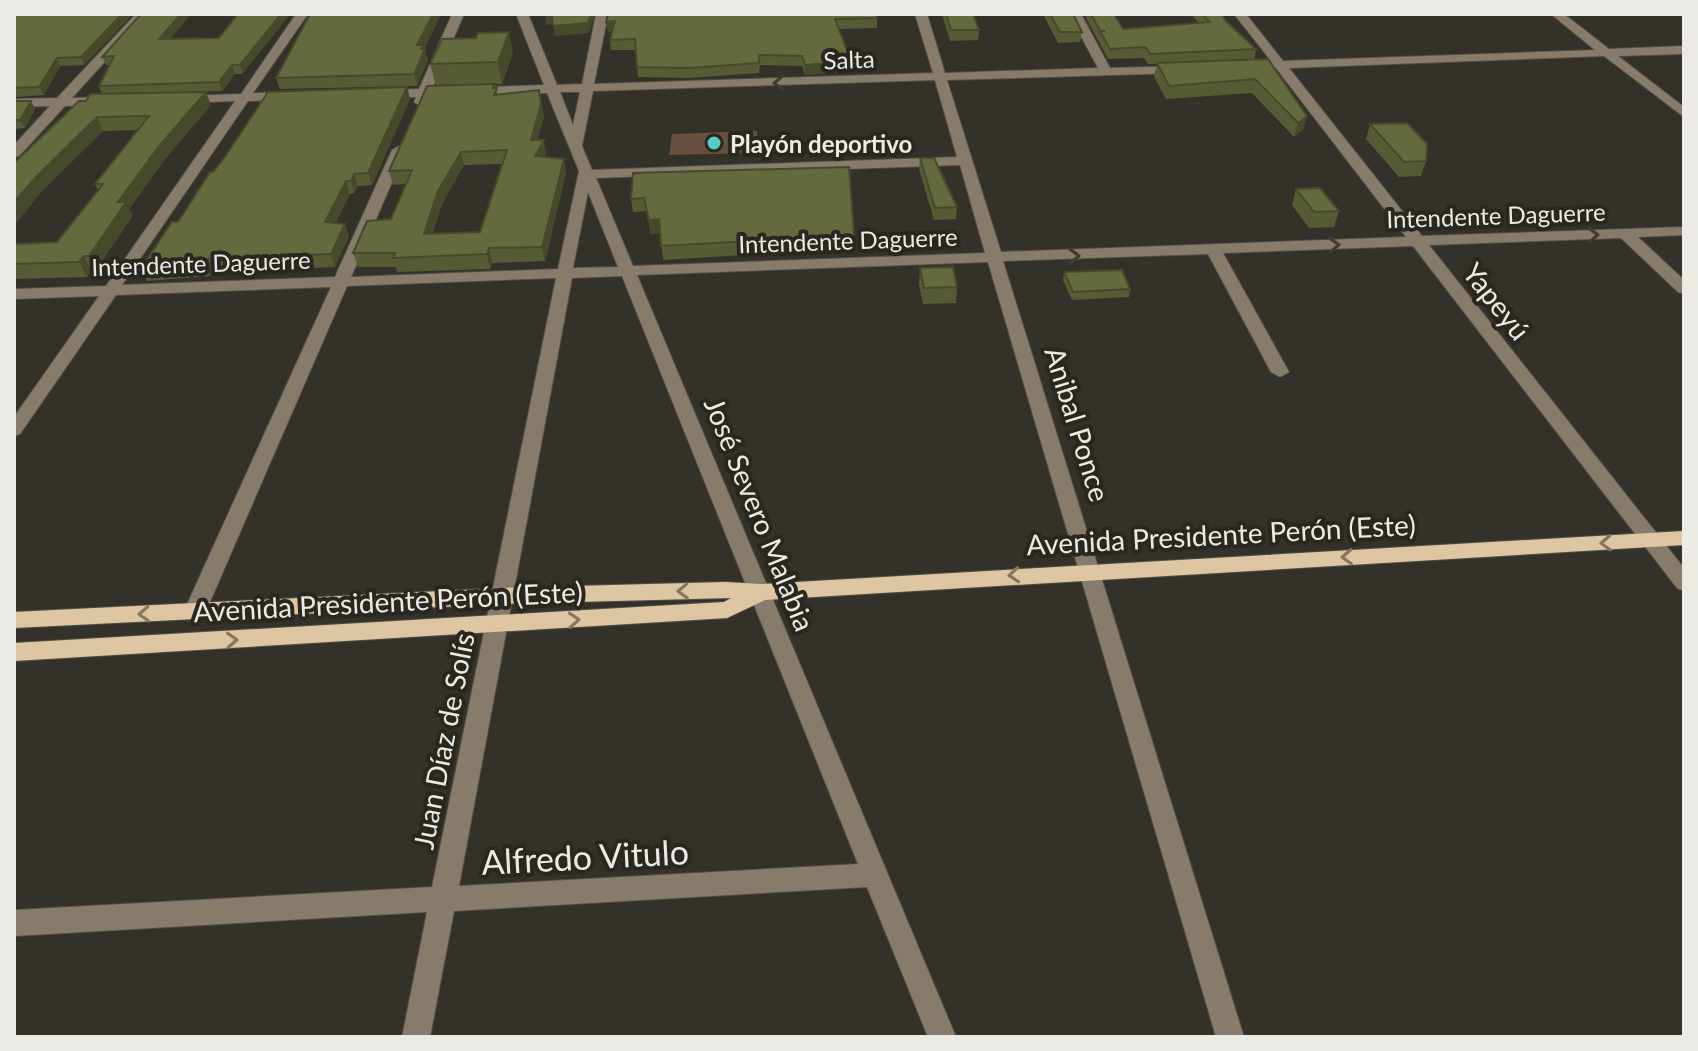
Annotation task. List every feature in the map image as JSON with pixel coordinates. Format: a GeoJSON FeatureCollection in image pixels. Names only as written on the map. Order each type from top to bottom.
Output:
{"type":"FeatureCollection","features":[{"type":"Feature","properties":{"kind":"main road","name":"Avenida Presidente Perón (Este)"},"geometry":{"type":"LineString","coordinates":[[14,620],[502,596],[726,590],[761,592],[1092,570],[1684,538]]}},
{"type":"Feature","properties":{"kind":"main road","name":"Avenida Presidente Perón (Este)"},"geometry":{"type":"LineString","coordinates":[[14,652],[727,610],[761,592]]}},
{"type":"Feature","properties":{"kind":"street"},"geometry":{"type":"LineString","coordinates":[[14,153],[142,14]]}},
{"type":"Feature","properties":{"kind":"street"},"geometry":{"type":"LineString","coordinates":[[14,430],[302,14]]}},
{"type":"Feature","properties":{"kind":"street"},"geometry":{"type":"LineString","coordinates":[[195,611],[343,281],[458,14]]}},
{"type":"Feature","properties":{"kind":"street","name":"José Severo Malabia"},"geometry":{"type":"LineString","coordinates":[[522,14],[584,174],[761,592],[873,875],[942,1037]]}},
{"type":"Feature","properties":{"kind":"street","name":"Anibal Ponce"},"geometry":{"type":"LineString","coordinates":[[921,14],[1092,570],[1230,1037]]}},
{"type":"Feature","properties":{"kind":"street"},"geometry":{"type":"LineString","coordinates":[[1075,14],[1106,72]]}},
{"type":"Feature","properties":{"kind":"street","name":"Yapeyú"},"geometry":{"type":"LineString","coordinates":[[1240,14],[1684,583]]}},
{"type":"Feature","properties":{"kind":"street"},"geometry":{"type":"LineString","coordinates":[[1557,14],[1684,113]]}},
{"type":"Feature","properties":{"kind":"street"},"geometry":{"type":"LineString","coordinates":[[575,149],[606,15]]}},
{"type":"Feature","properties":{"kind":"street"},"geometry":{"type":"LineString","coordinates":[[1232,67],[1684,50]]}},
{"type":"Feature","properties":{"kind":"street","name":"Salta"},"geometry":{"type":"LineString","coordinates":[[364,95],[941,79],[1201,68]]}},
{"type":"Feature","properties":{"kind":"street"},"geometry":{"type":"LineString","coordinates":[[169,99],[305,96]]}},
{"type":"Feature","properties":{"kind":"street"},"geometry":{"type":"LineString","coordinates":[[14,103],[123,101]]}},
{"type":"Feature","properties":{"kind":"street"},"geometry":{"type":"LineString","coordinates":[[584,174],[966,161]]}},
{"type":"Feature","properties":{"kind":"street","name":"Juan Díaz de Solís"},"geometry":{"type":"LineString","coordinates":[[416,1037],[584,174]]}},
{"type":"Feature","properties":{"kind":"street","name":"Intendente Daguerre"},"geometry":{"type":"LineString","coordinates":[[14,294],[1684,231]]}},
{"type":"Feature","properties":{"kind":"street"},"geometry":{"type":"LineString","coordinates":[[1626,234],[1684,289]]}},
{"type":"Feature","properties":{"kind":"street"},"geometry":{"type":"LineString","coordinates":[[1214,250],[1280,372]]}},
{"type":"Feature","properties":{"kind":"street","name":"Alfredo Vitulo"},"geometry":{"type":"LineString","coordinates":[[14,923],[873,875]]}},
{"type":"Feature","properties":{"kind":"shaded area","name":"Playón deportivo"},"geometry":{"type":"Polygon","coordinates":[[[757,131],[757,153],[669,155],[672,134],[757,131]]]}},
{"type":"Feature","properties":{"kind":"building"},"geometry":{"type":"Polygon","coordinates":[[[14,14],[122,14],[81,57],[57,58],[39,87],[14,88],[14,14]]]}},
{"type":"Feature","properties":{"kind":"building"},"geometry":{"type":"Polygon","coordinates":[[[141,14],[181,14],[159,39],[219,38],[238,14],[281,14],[240,65],[232,65],[219,82],[99,86],[114,56],[102,57],[141,14]]]}},
{"type":"Feature","properties":{"kind":"building"},"geometry":{"type":"Polygon","coordinates":[[[310,14],[433,14],[417,45],[423,45],[421,49],[425,49],[414,74],[276,78],[310,14]]]}},
{"type":"Feature","properties":{"kind":"building"},"geometry":{"type":"Polygon","coordinates":[[[544,14],[591,14],[588,23],[553,26],[552,15],[544,14]]]}},
{"type":"Feature","properties":{"kind":"building"},"geometry":{"type":"Polygon","coordinates":[[[608,14],[876,14],[877,18],[835,19],[851,61],[805,65],[802,56],[759,55],[759,63],[688,68],[637,67],[635,39],[610,40],[615,21],[606,22],[608,14]]]}},
{"type":"Feature","properties":{"kind":"building"},"geometry":{"type":"Polygon","coordinates":[[[946,14],[973,14],[979,30],[951,30],[946,14]]]}},
{"type":"Feature","properties":{"kind":"building"},"geometry":{"type":"Polygon","coordinates":[[[1050,14],[1073,14],[1082,32],[1060,32],[1050,14]]]}},
{"type":"Feature","properties":{"kind":"building"},"geometry":{"type":"Polygon","coordinates":[[[1091,14],[1114,14],[1123,29],[1210,22],[1202,14],[1221,14],[1256,49],[1150,54],[1146,47],[1110,49],[1091,14]]]}},
{"type":"Feature","properties":{"kind":"building"},"geometry":{"type":"Polygon","coordinates":[[[509,32],[498,62],[430,64],[442,39],[476,38],[478,33],[509,32]]]}},
{"type":"Feature","properties":{"kind":"building"},"geometry":{"type":"Polygon","coordinates":[[[1268,59],[1307,116],[1298,123],[1255,79],[1169,86],[1157,63],[1268,59]]]}},
{"type":"Feature","properties":{"kind":"building"},"geometry":{"type":"Polygon","coordinates":[[[495,84],[494,95],[539,90],[541,104],[531,140],[544,140],[535,156],[564,159],[542,247],[489,248],[487,254],[393,258],[395,253],[353,253],[367,221],[391,219],[412,170],[389,171],[427,86],[495,84]],[[507,150],[461,152],[438,191],[424,234],[480,232],[507,150]]]}},
{"type":"Feature","properties":{"kind":"building"},"geometry":{"type":"Polygon","coordinates":[[[407,87],[368,173],[354,174],[351,181],[346,181],[325,222],[345,224],[331,254],[207,259],[204,263],[141,268],[172,222],[178,222],[268,92],[407,87]]]}},
{"type":"Feature","properties":{"kind":"building"},"geometry":{"type":"Polygon","coordinates":[[[206,92],[159,146],[118,202],[126,202],[89,256],[84,256],[79,262],[14,264],[14,244],[57,242],[103,184],[95,184],[149,116],[97,117],[14,202],[14,163],[79,101],[86,101],[90,94],[206,92]]]}},
{"type":"Feature","properties":{"kind":"building"},"geometry":{"type":"Polygon","coordinates":[[[14,101],[31,101],[20,120],[14,120],[14,101]]]}},
{"type":"Feature","properties":{"kind":"building"},"geometry":{"type":"Polygon","coordinates":[[[1407,123],[1427,144],[1426,161],[1404,162],[1370,124],[1407,123]]]}},
{"type":"Feature","properties":{"kind":"building"},"geometry":{"type":"Polygon","coordinates":[[[920,158],[934,158],[957,207],[935,208],[920,158]]]}},
{"type":"Feature","properties":{"kind":"building"},"geometry":{"type":"Polygon","coordinates":[[[849,167],[854,235],[661,246],[659,219],[649,220],[644,198],[631,199],[633,173],[849,167]]]}},
{"type":"Feature","properties":{"kind":"building"},"geometry":{"type":"Polygon","coordinates":[[[1320,188],[1339,211],[1314,212],[1296,189],[1320,188]]]}},
{"type":"Feature","properties":{"kind":"building"},"geometry":{"type":"Polygon","coordinates":[[[953,267],[957,287],[924,288],[920,268],[953,267]]]}},
{"type":"Feature","properties":{"kind":"building"},"geometry":{"type":"Polygon","coordinates":[[[1122,270],[1130,289],[1073,292],[1064,272],[1122,270]]]}},
{"type":"Feature","properties":{"kind":"place","name":"Playón deportivo"},"geometry":{"type":"Point","coordinates":[714,143]}}]}
